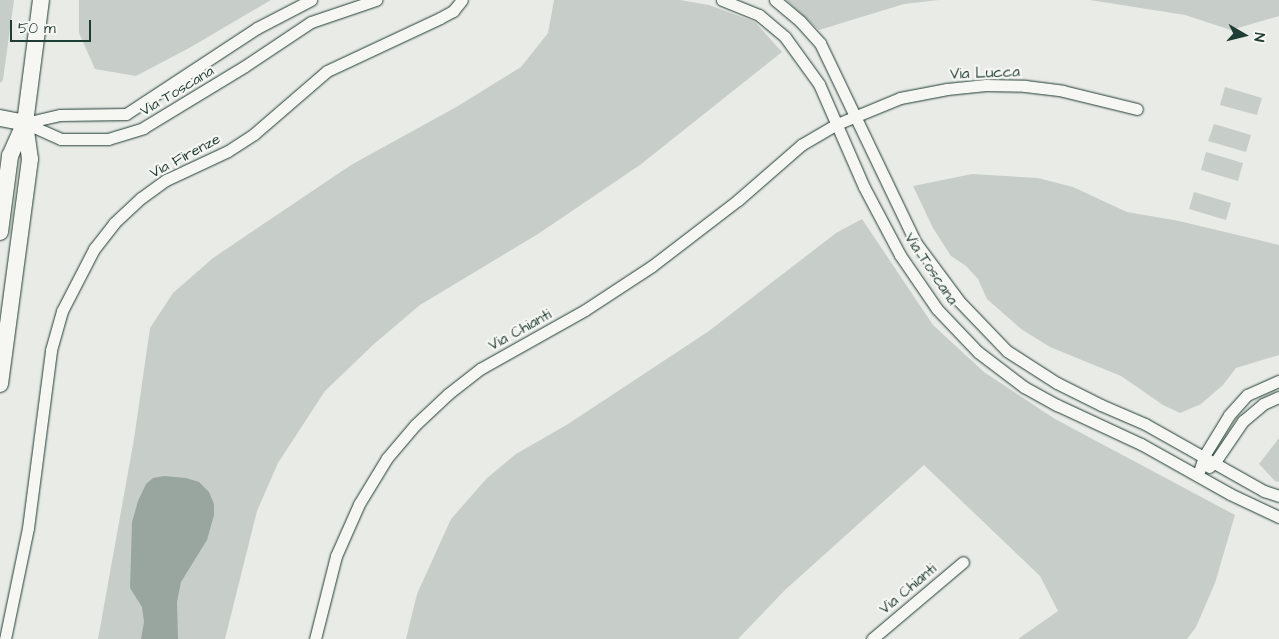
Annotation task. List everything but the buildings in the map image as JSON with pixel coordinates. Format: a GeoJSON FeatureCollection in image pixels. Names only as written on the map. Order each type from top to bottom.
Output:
{"type":"FeatureCollection","features":[{"type":"Feature","properties":{"kind":"main road"},"geometry":{"type":"LineString","coordinates":[[0,384],[30,159],[26,122],[41,0]]}},
{"type":"Feature","properties":{"kind":"main road"},"geometry":{"type":"LineString","coordinates":[[0,118],[26,122]]}},
{"type":"Feature","properties":{"kind":"main road"},"geometry":{"type":"LineString","coordinates":[[0,232],[10,156],[26,122]]}},
{"type":"Feature","properties":{"kind":"street","name":"Via Toscana"},"geometry":{"type":"LineString","coordinates":[[26,122],[60,115],[126,114],[257,28],[311,0]]}},
{"type":"Feature","properties":{"kind":"street","name":"Via Toscana"},"geometry":{"type":"LineString","coordinates":[[26,122],[61,139],[108,139],[143,128],[245,66],[311,22],[376,0]]}},
{"type":"Feature","properties":{"kind":"street","name":"Via Firenze"},"geometry":{"type":"LineString","coordinates":[[5,639],[28,528],[51,350],[62,311],[94,249],[114,223],[141,198],[166,180],[228,151],[254,134],[327,71],[440,18],[453,11],[462,0]]}},
{"type":"Feature","properties":{"kind":"street","name":"Via Toscana"},"geometry":{"type":"LineString","coordinates":[[722,0],[759,15],[785,37],[818,84],[864,187],[900,255],[937,309],[978,352],[1024,387],[1094,424],[1141,444],[1230,494],[1279,517]]}},
{"type":"Feature","properties":{"kind":"street","name":"Via Toscana"},"geometry":{"type":"LineString","coordinates":[[775,0],[800,21],[820,42],[916,243],[959,301],[1007,351],[1057,383],[1101,406],[1145,424],[1216,462],[1264,491],[1279,496]]}},
{"type":"Feature","properties":{"kind":"street","name":"Via Lucca"},"geometry":{"type":"LineString","coordinates":[[837,124],[900,98],[947,89],[986,85],[1063,91],[1137,108]]}},
{"type":"Feature","properties":{"kind":"street","name":"Via Chianti"},"geometry":{"type":"LineString","coordinates":[[315,639],[336,556],[359,504],[386,458],[415,425],[448,394],[480,369],[585,310],[652,266],[731,206],[801,144],[837,124]]}},
{"type":"Feature","properties":{"kind":"street"},"geometry":{"type":"LineString","coordinates":[[1198,476],[1204,456],[1228,414],[1247,395],[1279,381]]}},
{"type":"Feature","properties":{"kind":"street"},"geometry":{"type":"LineString","coordinates":[[1198,476],[1216,462],[1243,422],[1263,404],[1279,397]]}},
{"type":"Feature","properties":{"kind":"street","name":"Via Chianti"},"geometry":{"type":"LineString","coordinates":[[872,639],[963,562]]}},
{"type":"Feature","properties":{"kind":"shaded area"},"geometry":{"type":"Polygon","coordinates":[[[0,0],[14,0],[3,80],[0,83],[0,0]]]}},
{"type":"Feature","properties":{"kind":"shaded area"},"geometry":{"type":"Polygon","coordinates":[[[79,0],[271,0],[191,47],[136,76],[95,69],[79,33],[79,0]]]}},
{"type":"Feature","properties":{"kind":"shaded area"},"geometry":{"type":"Polygon","coordinates":[[[554,0],[680,0],[709,5],[755,22],[782,52],[640,165],[538,234],[420,305],[374,344],[325,391],[278,463],[257,511],[225,639],[98,639],[134,439],[150,328],[173,293],[213,258],[351,165],[458,106],[521,67],[548,33],[554,0]]]}},
{"type":"Feature","properties":{"kind":"shaded area"},"geometry":{"type":"Polygon","coordinates":[[[786,0],[939,0],[904,4],[819,30],[786,0]]]}},
{"type":"Feature","properties":{"kind":"shaded area"},"geometry":{"type":"Polygon","coordinates":[[[1090,0],[1279,0],[1279,16],[1231,30],[1185,15],[1090,0]]]}},
{"type":"Feature","properties":{"kind":"shaded area"},"geometry":{"type":"Polygon","coordinates":[[[1225,87],[1262,98],[1257,115],[1220,105],[1225,87]]]}},
{"type":"Feature","properties":{"kind":"shaded area"},"geometry":{"type":"Polygon","coordinates":[[[1214,124],[1251,135],[1246,152],[1208,141],[1214,124]]]}},
{"type":"Feature","properties":{"kind":"shaded area"},"geometry":{"type":"Polygon","coordinates":[[[1206,152],[1243,163],[1238,181],[1201,170],[1206,152]]]}},
{"type":"Feature","properties":{"kind":"shaded area"},"geometry":{"type":"Polygon","coordinates":[[[972,174],[1038,178],[1073,187],[1127,212],[1179,221],[1279,245],[1279,355],[1236,368],[1223,385],[1201,404],[1180,413],[1163,405],[1121,376],[1050,347],[1021,329],[987,299],[978,279],[966,266],[951,256],[933,228],[913,186],[972,174]]]}},
{"type":"Feature","properties":{"kind":"shaded area"},"geometry":{"type":"Polygon","coordinates":[[[1194,192],[1231,203],[1226,220],[1189,209],[1194,192]]]}},
{"type":"Feature","properties":{"kind":"shaded area"},"geometry":{"type":"Polygon","coordinates":[[[862,219],[933,325],[984,372],[1055,419],[1235,515],[1215,583],[1196,627],[1187,639],[1018,639],[1058,611],[1040,576],[924,465],[785,590],[738,639],[406,639],[417,594],[451,519],[487,478],[516,454],[568,424],[709,331],[836,233],[862,219]]]}},
{"type":"Feature","properties":{"kind":"shaded area"},"geometry":{"type":"Polygon","coordinates":[[[1279,438],[1279,482],[1275,481],[1259,464],[1279,438]]]}},
{"type":"Feature","properties":{"kind":"shaded area"},"geometry":{"type":"Polygon","coordinates":[[[164,476],[186,478],[199,482],[209,492],[214,504],[214,515],[207,540],[181,582],[177,602],[178,639],[141,639],[144,622],[142,607],[130,588],[132,522],[138,501],[146,484],[153,478],[164,476]]]}}]}
